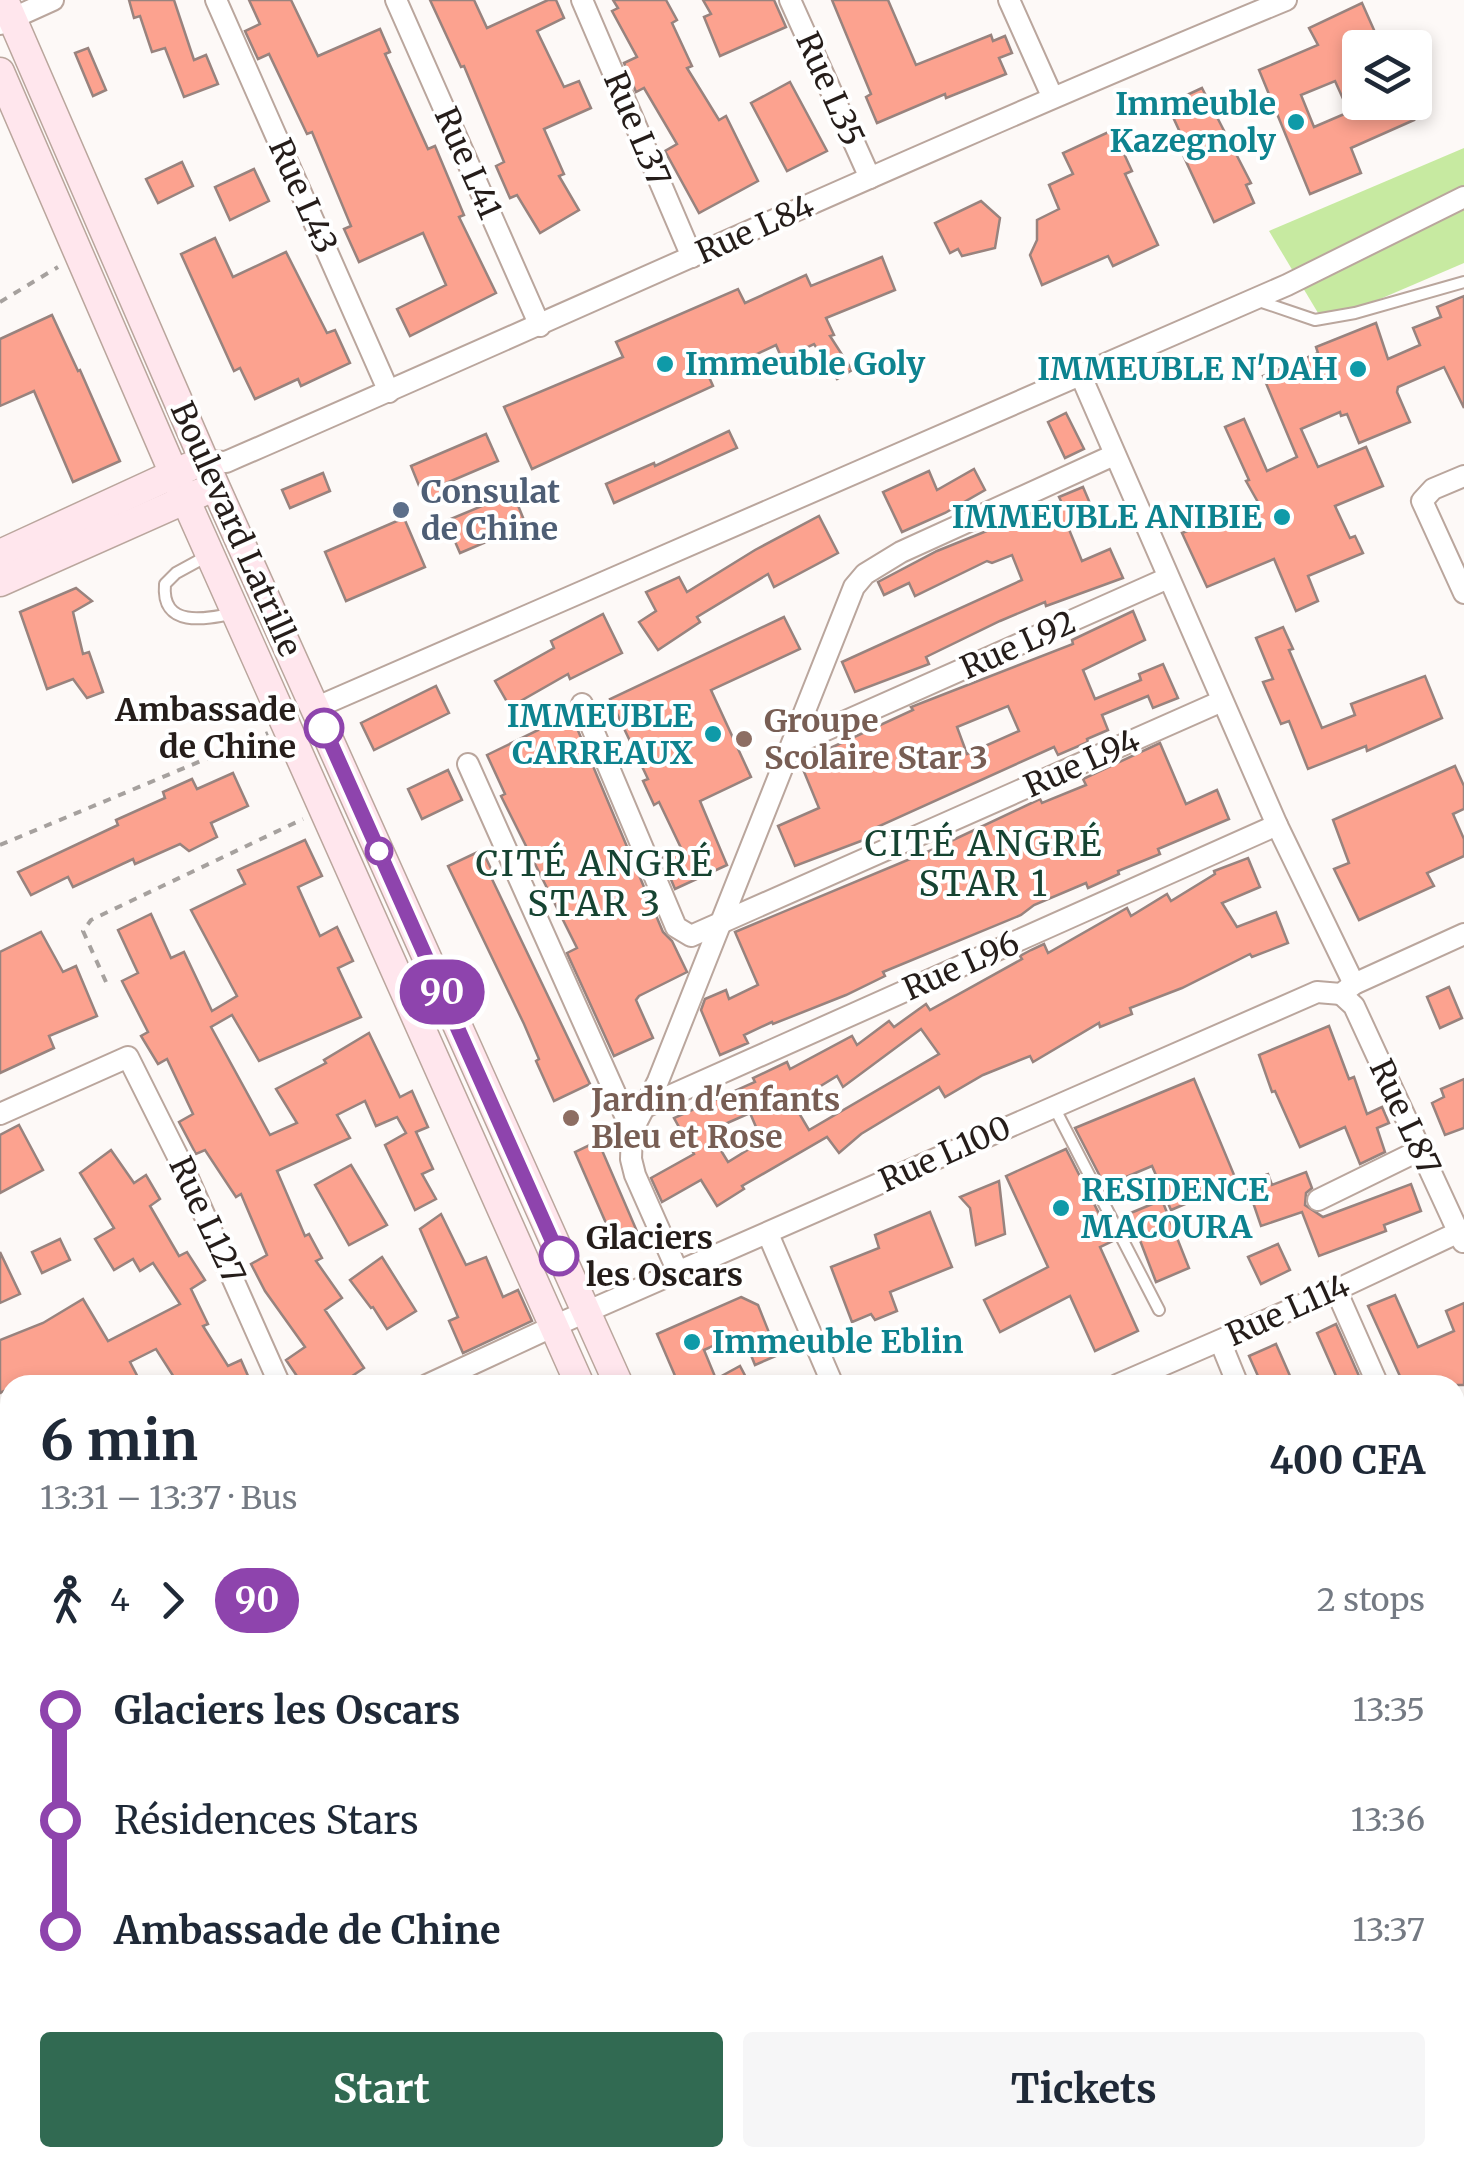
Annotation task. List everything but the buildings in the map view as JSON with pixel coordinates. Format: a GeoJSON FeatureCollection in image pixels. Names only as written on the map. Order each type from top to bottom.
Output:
{"type":"FeatureCollection","features":[{"type":"Feature","properties":{"kind":"main road","name":"Boulevard Latrille"},"geometry":{"type":"LineString","coordinates":[[5,14],[215,470],[316,708],[613,1375]]}},
{"type":"Feature","properties":{"kind":"main road","name":"Boulevard Latrille"},"geometry":{"type":"LineString","coordinates":[[0,72],[235,612],[576,1375]]}},
{"type":"Feature","properties":{"kind":"main road","name":"Rue L84"},"geometry":{"type":"LineString","coordinates":[[0,582],[215,470]]}},
{"type":"Feature","properties":{"kind":"main road","name":"Rue L84"},"geometry":{"type":"LineString","coordinates":[[0,554],[180,487]]}},
{"type":"Feature","properties":{"kind":"street"},"geometry":{"type":"LineString","coordinates":[[5,14],[53,0]]}},
{"type":"Feature","properties":{"kind":"street","name":"Rue L43"},"geometry":{"type":"LineString","coordinates":[[216,0],[390,392]]}},
{"type":"Feature","properties":{"kind":"street","name":"Rue L41"},"geometry":{"type":"LineString","coordinates":[[396,0],[540,326]]}},
{"type":"Feature","properties":{"kind":"street","name":"Rue L37"},"geometry":{"type":"LineString","coordinates":[[582,0],[692,257]]}},
{"type":"Feature","properties":{"kind":"street","name":"Rue L35"},"geometry":{"type":"LineString","coordinates":[[790,0],[870,178]]}},
{"type":"Feature","properties":{"kind":"street"},"geometry":{"type":"LineString","coordinates":[[1009,0],[1052,96]]}},
{"type":"Feature","properties":{"kind":"street","name":"Rue L84"},"geometry":{"type":"LineString","coordinates":[[215,470],[1052,96],[1286,0]]}},
{"type":"Feature","properties":{"kind":"street"},"geometry":{"type":"LineString","coordinates":[[316,708],[1254,299],[1464,197]]}},
{"type":"Feature","properties":{"kind":"street","name":"Rue L87"},"geometry":{"type":"LineString","coordinates":[[1081,376],[1354,1006],[1461,1239]]}},
{"type":"Feature","properties":{"kind":"street"},"geometry":{"type":"LineString","coordinates":[[632,1131],[722,921],[846,602],[865,574],[901,552],[1114,455]]}},
{"type":"Feature","properties":{"kind":"street"},"geometry":{"type":"LineString","coordinates":[[1464,476],[1433,488],[1424,497],[1425,508],[1464,594]]}},
{"type":"Feature","properties":{"kind":"street","name":"Rue L92"},"geometry":{"type":"LineString","coordinates":[[792,746],[1168,578]]}},
{"type":"Feature","properties":{"kind":"street","name":"Rue L94"},"geometry":{"type":"LineString","coordinates":[[582,704],[676,927],[691,936],[1222,701]]}},
{"type":"Feature","properties":{"kind":"street"},"geometry":{"type":"LineString","coordinates":[[468,764],[632,1131],[635,1175],[678,1272]]}},
{"type":"Feature","properties":{"kind":"street","name":"Rue L96"},"geometry":{"type":"LineString","coordinates":[[645,1107],[1278,826]]}},
{"type":"Feature","properties":{"kind":"street","name":"Rue L100"},"geometry":{"type":"LineString","coordinates":[[449,1375],[1053,1106],[1317,992],[1348,989],[1464,934]]}},
{"type":"Feature","properties":{"kind":"street","name":"Rue L127"},"geometry":{"type":"LineString","coordinates":[[0,1114],[128,1057],[183,1166],[276,1375]]}},
{"type":"Feature","properties":{"kind":"street"},"geometry":{"type":"LineString","coordinates":[[1318,1200],[1420,1150]]}},
{"type":"Feature","properties":{"kind":"street"},"geometry":{"type":"LineString","coordinates":[[768,1234],[830,1375]]}},
{"type":"Feature","properties":{"kind":"street","name":"Rue L114"},"geometry":{"type":"LineString","coordinates":[[1140,1375],[1220,1340],[1340,1299],[1461,1239]]}},
{"type":"Feature","properties":{"kind":"street"},"geometry":{"type":"LineString","coordinates":[[1340,1299],[1374,1375]]}},
{"type":"Feature","properties":{"kind":"street"},"geometry":{"type":"LineString","coordinates":[[1220,1340],[1234,1375]]}},
{"type":"Feature","properties":{"kind":"lane"},"geometry":{"type":"LineString","coordinates":[[6,123],[33,144]]}},
{"type":"Feature","properties":{"kind":"lane"},"geometry":{"type":"LineString","coordinates":[[1254,299],[1315,320],[1355,313],[1464,282]]}},
{"type":"Feature","properties":{"kind":"lane"},"geometry":{"type":"LineString","coordinates":[[210,554],[176,573],[165,584],[164,598],[174,613],[190,619],[235,612]]}},
{"type":"Feature","properties":{"kind":"lane"},"geometry":{"type":"LineString","coordinates":[[1053,1106],[1159,1310]]}},
{"type":"Feature","properties":{"kind":"path"},"geometry":{"type":"LineString","coordinates":[[0,302],[44,273],[80,256]]}},
{"type":"Feature","properties":{"kind":"path"},"geometry":{"type":"LineString","coordinates":[[0,845],[286,726]]}},
{"type":"Feature","properties":{"kind":"path"},"geometry":{"type":"LineString","coordinates":[[106,982],[83,931],[91,920],[323,809]]}},
{"type":"Feature","properties":{"kind":"green space"},"geometry":{"type":"Polygon","coordinates":[[[1464,148],[1464,263],[1324,323],[1269,231],[1464,148]]]}},
{"type":"Feature","properties":{"kind":"bus line","name":"90"},"geometry":{"type":"LineString","coordinates":[[324,728],[559,1256]]}},
{"type":"Feature","properties":{"kind":"place","name":"Immeuble Kazegnoly"},"geometry":{"type":"Point","coordinates":[1296,122]}},
{"type":"Feature","properties":{"kind":"place","name":"Immeuble Goly"},"geometry":{"type":"Point","coordinates":[665,364]}},
{"type":"Feature","properties":{"kind":"place","name":"IMMEUBLE N'DAH"},"geometry":{"type":"Point","coordinates":[1358,369]}},
{"type":"Feature","properties":{"kind":"place","name":"Consulat de Chine"},"geometry":{"type":"Point","coordinates":[401,510]}},
{"type":"Feature","properties":{"kind":"place","name":"IMMEUBLE ANIBIE"},"geometry":{"type":"Point","coordinates":[1282,517]}},
{"type":"Feature","properties":{"kind":"place","name":"Ambassade de Chine"},"geometry":{"type":"Point","coordinates":[324,728]}},
{"type":"Feature","properties":{"kind":"place","name":"IMMEUBLE CARREAUX"},"geometry":{"type":"Point","coordinates":[713,734]}},
{"type":"Feature","properties":{"kind":"place","name":"Groupe Scolaire Star 3"},"geometry":{"type":"Point","coordinates":[744,739]}},
{"type":"Feature","properties":{"kind":"place","name":"Jardin d'enfants Bleu et Rose"},"geometry":{"type":"Point","coordinates":[571,1118]}},
{"type":"Feature","properties":{"kind":"place","name":"RESIDENCE MACOURA"},"geometry":{"type":"Point","coordinates":[1061,1208]}},
{"type":"Feature","properties":{"kind":"place","name":"Glaciers les Oscars"},"geometry":{"type":"Point","coordinates":[559,1256]}},
{"type":"Feature","properties":{"kind":"place","name":"Immeuble Eblin"},"geometry":{"type":"Point","coordinates":[692,1342]}},
{"type":"Feature","properties":{"kind":"district","name":"CITÉ ANGRÉ STAR 1"},"geometry":{"type":"Point","coordinates":[984,864]}},
{"type":"Feature","properties":{"kind":"district","name":"CITÉ ANGRÉ STAR 3"},"geometry":{"type":"Point","coordinates":[595,884]}}]}
